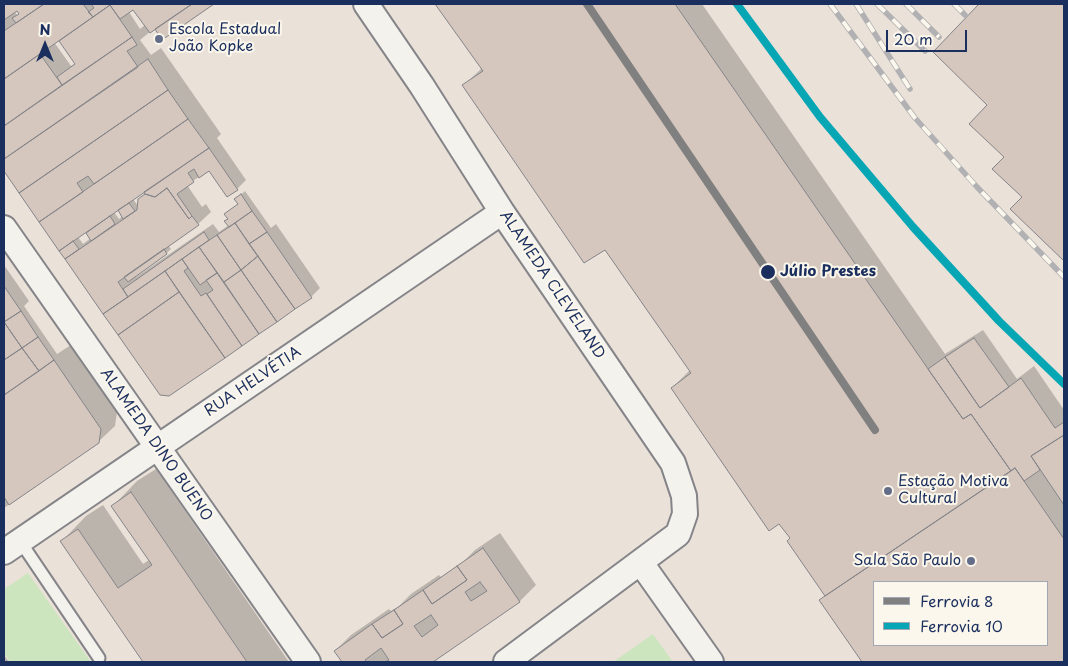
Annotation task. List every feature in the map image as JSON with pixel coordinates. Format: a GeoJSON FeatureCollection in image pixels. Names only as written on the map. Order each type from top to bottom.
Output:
{"type":"FeatureCollection","features":[{"type":"Feature","properties":{"kind":"street","name":"ALAMEDA CLEVELAND"},"geometry":{"type":"LineString","coordinates":[[366,4],[422,86],[502,212],[674,463],[684,496],[682,526],[678,534],[506,662]]}},
{"type":"Feature","properties":{"kind":"street","name":"RUA HELVÉTIA"},"geometry":{"type":"LineString","coordinates":[[12,547],[502,212]]}},
{"type":"Feature","properties":{"kind":"street","name":"ALAMEDA DINO BUENO"},"geometry":{"type":"LineString","coordinates":[[4,228],[308,662]]}},
{"type":"Feature","properties":{"kind":"street"},"geometry":{"type":"LineString","coordinates":[[641,563],[711,662]]}},
{"type":"Feature","properties":{"kind":"lane"},"geometry":{"type":"LineString","coordinates":[[12,547],[99,658]]}},
{"type":"Feature","properties":{"kind":"green space"},"geometry":{"type":"Polygon","coordinates":[[[28,573],[91,662],[10,662],[4,653],[4,589],[28,573]]]}},
{"type":"Feature","properties":{"kind":"green space"},"geometry":{"type":"Polygon","coordinates":[[[653,634],[673,662],[613,662],[653,634]]]}},
{"type":"Feature","properties":{"kind":"building"},"geometry":{"type":"Polygon","coordinates":[[[4,4],[44,4],[16,23],[12,18],[19,14],[17,11],[4,20],[4,4]]]}},
{"type":"Feature","properties":{"kind":"building"},"geometry":{"type":"Polygon","coordinates":[[[44,4],[83,4],[93,17],[4,79],[4,31],[44,4]]]}},
{"type":"Feature","properties":{"kind":"building"},"geometry":{"type":"Polygon","coordinates":[[[91,4],[110,5],[93,17],[88,12],[94,8],[91,4]]]}},
{"type":"Feature","properties":{"kind":"building"},"geometry":{"type":"Polygon","coordinates":[[[109,4],[192,4],[150,33],[133,10],[120,19],[109,4]]]}},
{"type":"Feature","properties":{"kind":"building"},"geometry":{"type":"Polygon","coordinates":[[[192,4],[214,4],[162,40],[155,29],[192,4]]]}},
{"type":"Feature","properties":{"kind":"building","name":"Júlio Prestes"},"geometry":{"type":"Polygon","coordinates":[[[435,4],[675,4],[963,419],[971,414],[1011,471],[825,596],[787,541],[790,538],[779,524],[769,531],[671,388],[691,373],[605,250],[584,263],[462,85],[483,71],[435,4]]]}},
{"type":"Feature","properties":{"kind":"building"},"geometry":{"type":"Polygon","coordinates":[[[979,4],[1064,4],[1064,261],[1010,209],[1022,197],[992,169],[1004,157],[969,124],[987,105],[933,52],[979,4]]]}},
{"type":"Feature","properties":{"kind":"building"},"geometry":{"type":"Polygon","coordinates":[[[110,5],[132,37],[62,85],[57,77],[75,64],[59,41],[110,5]]]}},
{"type":"Feature","properties":{"kind":"building"},"geometry":{"type":"Polygon","coordinates":[[[132,37],[137,45],[127,51],[138,67],[4,159],[4,126],[132,37]]]}},
{"type":"Feature","properties":{"kind":"building"},"geometry":{"type":"Polygon","coordinates":[[[40,54],[62,85],[4,126],[4,79],[40,54]]]}},
{"type":"Feature","properties":{"kind":"building"},"geometry":{"type":"Polygon","coordinates":[[[148,59],[168,90],[19,193],[4,171],[4,159],[148,59]]]}},
{"type":"Feature","properties":{"kind":"building"},"geometry":{"type":"Polygon","coordinates":[[[168,90],[188,119],[94,184],[88,176],[77,183],[83,192],[39,222],[19,193],[168,90]]]}},
{"type":"Feature","properties":{"kind":"building"},"geometry":{"type":"Polygon","coordinates":[[[188,119],[209,148],[59,251],[39,222],[188,119]]]}},
{"type":"Feature","properties":{"kind":"building"},"geometry":{"type":"Polygon","coordinates":[[[209,148],[238,190],[227,197],[209,171],[199,178],[194,169],[188,173],[194,182],[177,194],[192,216],[189,219],[167,188],[155,197],[145,194],[144,192],[209,148]]]}},
{"type":"Feature","properties":{"kind":"building"},"geometry":{"type":"Polygon","coordinates":[[[167,188],[189,219],[192,216],[199,225],[118,282],[128,297],[103,314],[65,259],[137,210],[138,199],[145,194],[155,197],[167,188]]]}},
{"type":"Feature","properties":{"kind":"building"},"geometry":{"type":"Polygon","coordinates":[[[241,194],[252,211],[229,227],[224,221],[228,219],[224,214],[238,204],[234,199],[241,194]]]}},
{"type":"Feature","properties":{"kind":"building"},"geometry":{"type":"Polygon","coordinates":[[[129,203],[135,211],[123,219],[118,210],[129,203]]]}},
{"type":"Feature","properties":{"kind":"building"},"geometry":{"type":"Polygon","coordinates":[[[252,211],[267,232],[249,244],[235,223],[252,211]]]}},
{"type":"Feature","properties":{"kind":"building"},"geometry":{"type":"Polygon","coordinates":[[[110,216],[115,224],[91,241],[86,233],[110,216]]]}},
{"type":"Feature","properties":{"kind":"building"},"geometry":{"type":"Polygon","coordinates":[[[235,223],[258,256],[241,270],[217,235],[235,223]]]}},
{"type":"Feature","properties":{"kind":"building"},"geometry":{"type":"Polygon","coordinates":[[[204,232],[209,240],[128,297],[123,289],[204,232]]]}},
{"type":"Feature","properties":{"kind":"building"},"geometry":{"type":"Polygon","coordinates":[[[267,232],[312,298],[295,309],[249,244],[267,232]]]}},
{"type":"Feature","properties":{"kind":"building"},"geometry":{"type":"Polygon","coordinates":[[[217,235],[241,270],[224,282],[199,247],[217,235]]]}},
{"type":"Feature","properties":{"kind":"building"},"geometry":{"type":"Polygon","coordinates":[[[73,241],[79,249],[65,259],[59,251],[73,241]]]}},
{"type":"Feature","properties":{"kind":"building"},"geometry":{"type":"Polygon","coordinates":[[[199,247],[217,273],[200,285],[182,259],[199,247]]]}},
{"type":"Feature","properties":{"kind":"building"},"geometry":{"type":"Polygon","coordinates":[[[164,249],[167,254],[128,282],[124,277],[164,249]]]}},
{"type":"Feature","properties":{"kind":"building"},"geometry":{"type":"Polygon","coordinates":[[[258,256],[295,309],[277,322],[241,270],[258,256]]]}},
{"type":"Feature","properties":{"kind":"building"},"geometry":{"type":"Polygon","coordinates":[[[182,259],[188,268],[184,271],[201,296],[206,293],[242,346],[225,358],[165,271],[182,259]]]}},
{"type":"Feature","properties":{"kind":"building"},"geometry":{"type":"Polygon","coordinates":[[[241,270],[277,322],[259,334],[224,282],[241,270]]]}},
{"type":"Feature","properties":{"kind":"building"},"geometry":{"type":"Polygon","coordinates":[[[165,271],[179,292],[118,335],[103,314],[165,271]]]}},
{"type":"Feature","properties":{"kind":"building"},"geometry":{"type":"Polygon","coordinates":[[[217,273],[259,334],[242,346],[207,294],[213,290],[206,280],[217,273]]]}},
{"type":"Feature","properties":{"kind":"building"},"geometry":{"type":"Polygon","coordinates":[[[4,286],[21,311],[4,322],[4,286]]]}},
{"type":"Feature","properties":{"kind":"building"},"geometry":{"type":"Polygon","coordinates":[[[179,292],[225,358],[169,396],[160,395],[118,335],[179,292]]]}},
{"type":"Feature","properties":{"kind":"building"},"geometry":{"type":"Polygon","coordinates":[[[21,311],[38,337],[22,348],[4,322],[21,311]]]}},
{"type":"Feature","properties":{"kind":"building"},"geometry":{"type":"Polygon","coordinates":[[[4,322],[22,348],[4,360],[4,322]]]}},
{"type":"Feature","properties":{"kind":"building"},"geometry":{"type":"Polygon","coordinates":[[[38,337],[54,360],[39,371],[22,348],[38,337]]]}},
{"type":"Feature","properties":{"kind":"building"},"geometry":{"type":"Polygon","coordinates":[[[974,338],[1009,387],[980,408],[945,357],[974,338]]]}},
{"type":"Feature","properties":{"kind":"building"},"geometry":{"type":"Polygon","coordinates":[[[22,348],[39,371],[4,395],[4,360],[22,348]]]}},
{"type":"Feature","properties":{"kind":"building"},"geometry":{"type":"Polygon","coordinates":[[[945,357],[980,408],[1021,378],[1055,428],[1064,422],[1064,435],[1031,456],[1040,470],[1024,481],[1015,468],[1011,471],[971,414],[963,419],[928,369],[945,357]]]}},
{"type":"Feature","properties":{"kind":"building"},"geometry":{"type":"Polygon","coordinates":[[[54,360],[101,429],[99,443],[9,505],[4,497],[4,395],[54,360]]]}},
{"type":"Feature","properties":{"kind":"building"},"geometry":{"type":"Polygon","coordinates":[[[1064,435],[1064,505],[1031,456],[1064,435]]]}},
{"type":"Feature","properties":{"kind":"building","name":"Sala São Paulo"},"geometry":{"type":"Polygon","coordinates":[[[1015,468],[1064,539],[1064,662],[862,662],[819,600],[1015,468]]]}},
{"type":"Feature","properties":{"kind":"building"},"geometry":{"type":"Polygon","coordinates":[[[131,492],[247,662],[143,662],[60,541],[78,529],[118,588],[152,565],[111,506],[131,492]]]}},
{"type":"Feature","properties":{"kind":"building"},"geometry":{"type":"Polygon","coordinates":[[[483,548],[520,602],[433,662],[385,662],[389,660],[381,648],[365,660],[366,662],[342,662],[334,651],[372,624],[382,638],[403,624],[394,610],[423,590],[432,604],[467,580],[457,566],[483,548]],[[480,582],[465,592],[471,601],[487,591],[480,582]],[[431,615],[414,626],[422,637],[438,625],[431,615]]]}},
{"type":"Feature","properties":{"kind":"building"},"geometry":{"type":"Polygon","coordinates":[[[457,566],[467,580],[432,604],[423,590],[457,566]]]}},
{"type":"Feature","properties":{"kind":"building"},"geometry":{"type":"Polygon","coordinates":[[[394,610],[403,624],[382,638],[372,624],[394,610]]]}},
{"type":"Feature","properties":{"kind":"railway"},"geometry":{"type":"LineString","coordinates":[[830,4],[915,118],[977,187],[1064,277]]}},
{"type":"Feature","properties":{"kind":"railway"},"geometry":{"type":"LineString","coordinates":[[856,4],[910,89]]}},
{"type":"Feature","properties":{"kind":"railway"},"geometry":{"type":"LineString","coordinates":[[877,4],[925,51]]}},
{"type":"Feature","properties":{"kind":"railway"},"geometry":{"type":"LineString","coordinates":[[906,4],[939,37]]}},
{"type":"Feature","properties":{"kind":"railway"},"geometry":{"type":"LineString","coordinates":[[954,4],[965,15]]}},
{"type":"Feature","properties":{"kind":"rail line","name":"8"},"geometry":{"type":"LineString","coordinates":[[587,4],[875,430]]}},
{"type":"Feature","properties":{"kind":"rail line","name":"10"},"geometry":{"type":"LineString","coordinates":[[737,4],[820,117],[913,227],[999,321],[1064,384]]}},
{"type":"Feature","properties":{"kind":"place","name":"Escola Estadual João Kopke"},"geometry":{"type":"Point","coordinates":[159,39]}},
{"type":"Feature","properties":{"kind":"place","name":"Júlio Prestes"},"geometry":{"type":"Point","coordinates":[768,272]}},
{"type":"Feature","properties":{"kind":"place","name":"Estação Motiva Cultural"},"geometry":{"type":"Point","coordinates":[888,491]}},
{"type":"Feature","properties":{"kind":"place","name":"Sala São Paulo"},"geometry":{"type":"Point","coordinates":[971,561]}}]}
